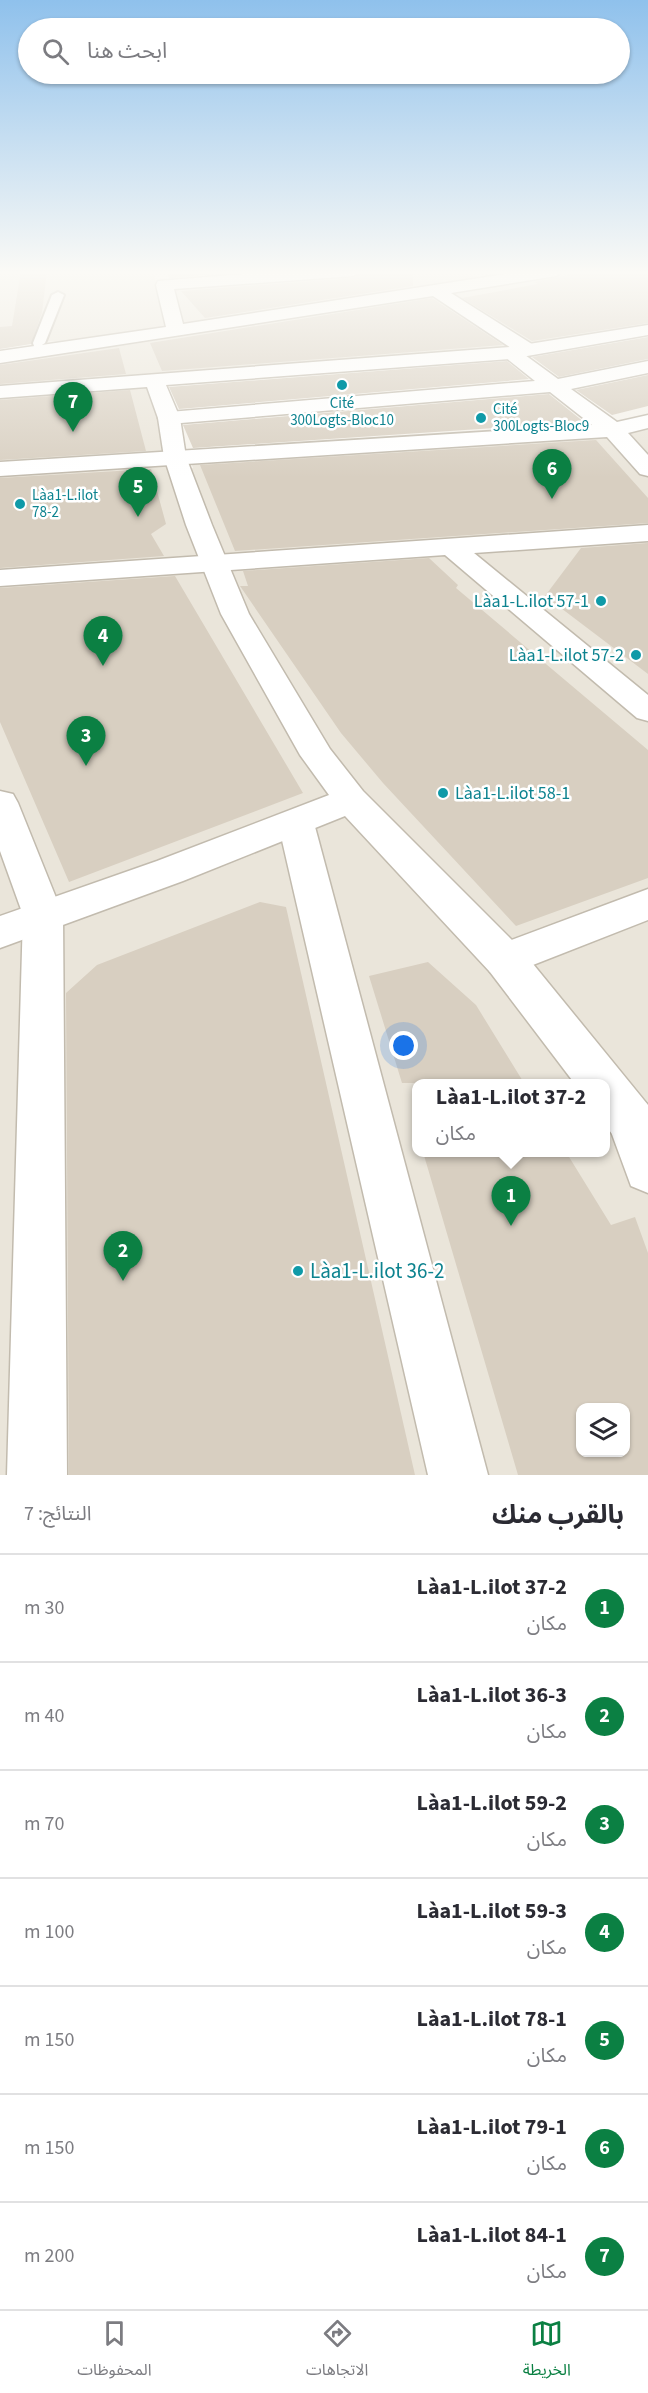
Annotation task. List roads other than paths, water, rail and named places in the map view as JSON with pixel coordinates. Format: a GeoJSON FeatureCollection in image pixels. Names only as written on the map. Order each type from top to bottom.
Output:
{"type":"FeatureCollection","features":[{"type":"Feature","properties":{"kind":"street"},"geometry":{"type":"LineString","coordinates":[[0,357],[119,340]]}},
{"type":"Feature","properties":{"kind":"street"},"geometry":{"type":"LineString","coordinates":[[502,340],[519,352],[554,386],[613,430],[648,469]]}},
{"type":"Feature","properties":{"kind":"street"},"geometry":{"type":"LineString","coordinates":[[0,392],[519,352],[590,340]]}},
{"type":"Feature","properties":{"kind":"street"},"geometry":{"type":"LineString","coordinates":[[0,345],[98,343]]}},
{"type":"Feature","properties":{"kind":"street"},"geometry":{"type":"LineString","coordinates":[[169,418],[554,386],[648,367]]}},
{"type":"Feature","properties":{"kind":"street"},"geometry":{"type":"LineString","coordinates":[[154,380],[169,418],[175,457],[199,525],[216,562],[235,614],[316,755],[351,800],[505,960],[600,1079]]}},
{"type":"Feature","properties":{"kind":"street"},"geometry":{"type":"LineString","coordinates":[[0,470],[613,430],[648,421]]}},
{"type":"Feature","properties":{"kind":"street"},"geometry":{"type":"LineString","coordinates":[[0,578],[648,533]]}},
{"type":"Feature","properties":{"kind":"street"},"geometry":{"type":"LineString","coordinates":[[451,547],[648,711]]}},
{"type":"Feature","properties":{"kind":"street"},"geometry":{"type":"LineString","coordinates":[[0,932],[170,872],[351,800]]}},
{"type":"Feature","properties":{"kind":"street"},"geometry":{"type":"LineString","coordinates":[[0,803],[43,915],[37,1475]]}},
{"type":"Feature","properties":{"kind":"street"},"geometry":{"type":"LineString","coordinates":[[296,823],[458,1475]]}},
{"type":"Feature","properties":{"kind":"street"},"geometry":{"type":"LineString","coordinates":[[505,960],[648,904]]}},
{"type":"Feature","properties":{"kind":"street"},"geometry":{"type":"LineString","coordinates":[[610,1092],[621,1106],[648,1170]]}},
{"type":"Feature","properties":{"kind":"place","name":"Cité 300Logts-Bloc10"},"geometry":{"type":"Point","coordinates":[342,385]}},
{"type":"Feature","properties":{"kind":"place","name":"Cité 300Logts-Bloc9"},"geometry":{"type":"Point","coordinates":[481,418]}},
{"type":"Feature","properties":{"kind":"place","name":"Làa1-L.ilot 84-1"},"geometry":{"type":"Point","coordinates":[73,432]}},
{"type":"Feature","properties":{"kind":"place","name":"Làa1-L.ilot 79-1"},"geometry":{"type":"Point","coordinates":[552,499]}},
{"type":"Feature","properties":{"kind":"place","name":"Làa1-L.ilot 78-2"},"geometry":{"type":"Point","coordinates":[20,504]}},
{"type":"Feature","properties":{"kind":"place","name":"Làa1-L.ilot 78-1"},"geometry":{"type":"Point","coordinates":[138,517]}},
{"type":"Feature","properties":{"kind":"place","name":"Làa1-L.ilot 57-1"},"geometry":{"type":"Point","coordinates":[601,601]}},
{"type":"Feature","properties":{"kind":"place","name":"Làa1-L.ilot 57-2"},"geometry":{"type":"Point","coordinates":[636,655]}},
{"type":"Feature","properties":{"kind":"place","name":"Làa1-L.ilot 59-3"},"geometry":{"type":"Point","coordinates":[103,666]}},
{"type":"Feature","properties":{"kind":"place","name":"Làa1-L.ilot 59-2"},"geometry":{"type":"Point","coordinates":[86,766]}},
{"type":"Feature","properties":{"kind":"place","name":"Làa1-L.ilot 58-1"},"geometry":{"type":"Point","coordinates":[443,793]}},
{"type":"Feature","properties":{"kind":"place","name":"Làa1-L.ilot 37-2"},"geometry":{"type":"Point","coordinates":[511,1226]}},
{"type":"Feature","properties":{"kind":"place","name":"Làa1-L.ilot 36-2"},"geometry":{"type":"Point","coordinates":[298,1271]}},
{"type":"Feature","properties":{"kind":"place","name":"Làa1-L.ilot 36-3"},"geometry":{"type":"Point","coordinates":[123,1281]}}]}
